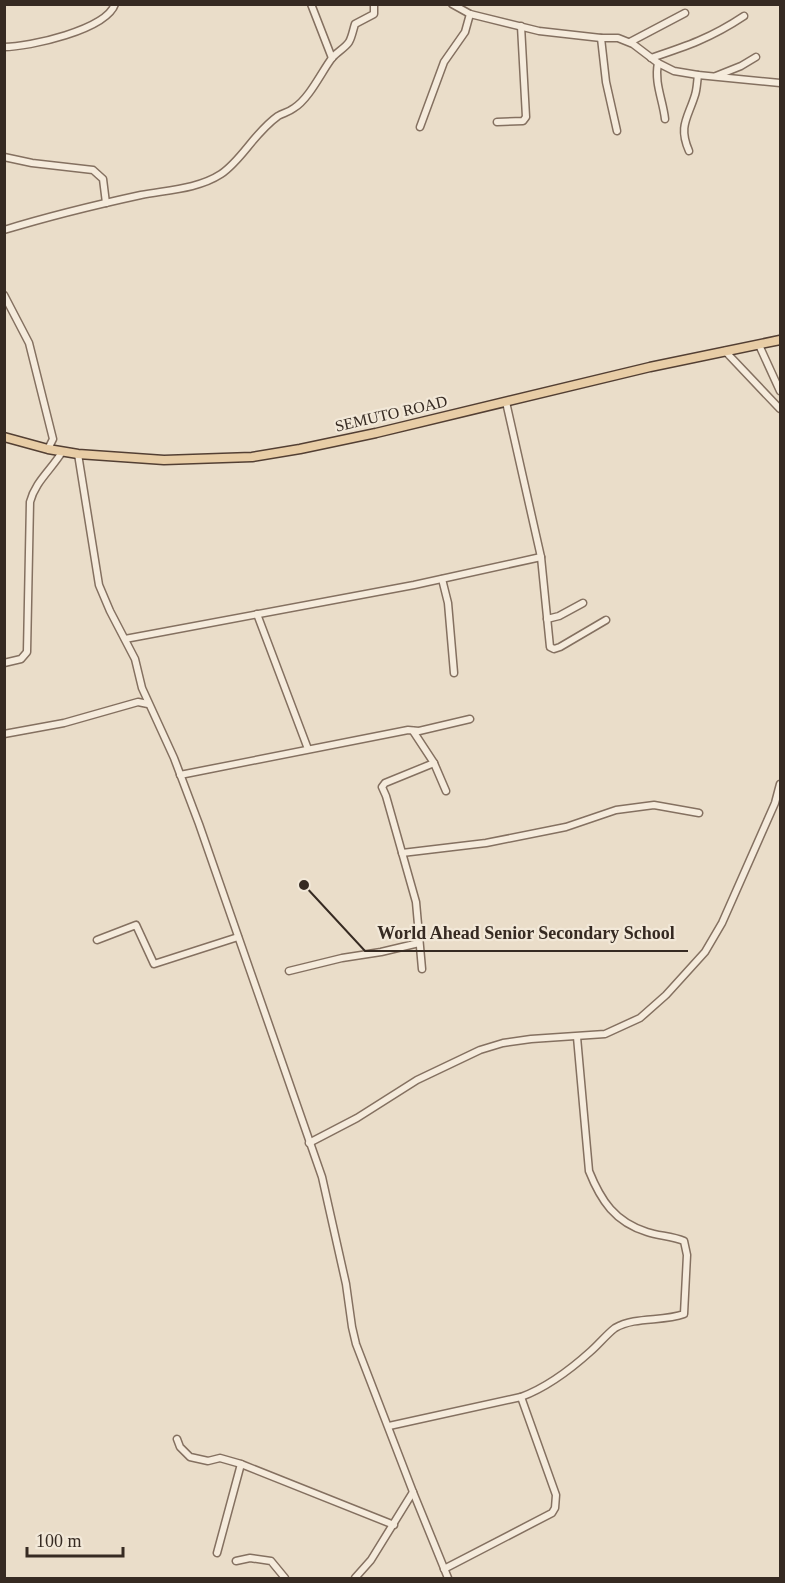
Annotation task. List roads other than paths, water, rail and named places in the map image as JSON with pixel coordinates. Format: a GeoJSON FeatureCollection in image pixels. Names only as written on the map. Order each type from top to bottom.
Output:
{"type":"FeatureCollection","features":[{"type":"Feature","properties":{"kind":"main road","name":"SEMUTO ROAD"},"geometry":{"type":"LineString","coordinates":[[4,437],[48,449],[78,454],[164,460],[252,457],[376,433],[780,340]]}},
{"type":"Feature","properties":{"kind":"street"},"geometry":{"type":"LineString","coordinates":[[4,47],[27,45],[82,30],[113,11],[115,4]]}},
{"type":"Feature","properties":{"kind":"street"},"geometry":{"type":"LineString","coordinates":[[311,4],[332,58]]}},
{"type":"Feature","properties":{"kind":"street"},"geometry":{"type":"LineString","coordinates":[[4,230],[49,216],[208,181],[221,174],[235,162],[265,127],[279,116],[295,108],[303,100],[332,58],[349,41],[355,24],[374,14],[374,4]]}},
{"type":"Feature","properties":{"kind":"street"},"geometry":{"type":"LineString","coordinates":[[452,4],[470,14],[539,31],[618,38],[630,42],[658,63],[674,71],[780,83]]}},
{"type":"Feature","properties":{"kind":"street"},"geometry":{"type":"LineString","coordinates":[[630,42],[685,13]]}},
{"type":"Feature","properties":{"kind":"street"},"geometry":{"type":"LineString","coordinates":[[420,127],[444,62],[465,32],[470,14]]}},
{"type":"Feature","properties":{"kind":"street"},"geometry":{"type":"LineString","coordinates":[[651,58],[700,42],[721,32],[744,16]]}},
{"type":"Feature","properties":{"kind":"street"},"geometry":{"type":"LineString","coordinates":[[497,123],[523,121],[526,117],[521,26]]}},
{"type":"Feature","properties":{"kind":"street"},"geometry":{"type":"LineString","coordinates":[[601,38],[606,82],[617,131]]}},
{"type":"Feature","properties":{"kind":"street"},"geometry":{"type":"LineString","coordinates":[[715,77],[756,57]]}},
{"type":"Feature","properties":{"kind":"street"},"geometry":{"type":"LineString","coordinates":[[658,63],[659,94],[665,119]]}},
{"type":"Feature","properties":{"kind":"street"},"geometry":{"type":"LineString","coordinates":[[689,151],[685,140],[684,125],[696,93],[698,75]]}},
{"type":"Feature","properties":{"kind":"street"},"geometry":{"type":"LineString","coordinates":[[4,157],[32,163],[93,170],[103,179],[106,203]]}},
{"type":"Feature","properties":{"kind":"street"},"geometry":{"type":"LineString","coordinates":[[4,295],[29,343],[52,439],[48,449]]}},
{"type":"Feature","properties":{"kind":"street"},"geometry":{"type":"LineString","coordinates":[[759,345],[780,391]]}},
{"type":"Feature","properties":{"kind":"street"},"geometry":{"type":"LineString","coordinates":[[725,351],[780,410]]}},
{"type":"Feature","properties":{"kind":"street"},"geometry":{"type":"LineString","coordinates":[[506,402],[541,557],[549,643],[554,650],[606,620]]}},
{"type":"Feature","properties":{"kind":"street"},"geometry":{"type":"LineString","coordinates":[[4,663],[21,659],[27,652],[30,502],[40,480],[53,467],[62,452]]}},
{"type":"Feature","properties":{"kind":"street"},"geometry":{"type":"LineString","coordinates":[[78,454],[96,572],[104,599],[135,659],[148,704],[180,775],[238,937],[328,1203],[346,1284],[352,1327],[413,1492],[448,1578]]}},
{"type":"Feature","properties":{"kind":"street"},"geometry":{"type":"LineString","coordinates":[[125,639],[442,579],[541,557]]}},
{"type":"Feature","properties":{"kind":"street"},"geometry":{"type":"LineString","coordinates":[[442,579],[449,614],[454,673]]}},
{"type":"Feature","properties":{"kind":"street"},"geometry":{"type":"LineString","coordinates":[[546,619],[559,616],[583,603]]}},
{"type":"Feature","properties":{"kind":"street"},"geometry":{"type":"LineString","coordinates":[[257,614],[308,749]]}},
{"type":"Feature","properties":{"kind":"street"},"geometry":{"type":"LineString","coordinates":[[4,734],[64,723],[138,702],[148,704]]}},
{"type":"Feature","properties":{"kind":"street"},"geometry":{"type":"LineString","coordinates":[[180,775],[470,719]]}},
{"type":"Feature","properties":{"kind":"street"},"geometry":{"type":"LineString","coordinates":[[413,731],[434,763],[446,791]]}},
{"type":"Feature","properties":{"kind":"street"},"geometry":{"type":"LineString","coordinates":[[422,969],[416,902],[382,787],[385,783],[434,763]]}},
{"type":"Feature","properties":{"kind":"street"},"geometry":{"type":"LineString","coordinates":[[309,1143],[357,1119],[417,1080],[480,1050],[518,1041],[605,1034],[634,1022],[666,995],[705,952],[722,923],[775,803],[780,784]]}},
{"type":"Feature","properties":{"kind":"street"},"geometry":{"type":"LineString","coordinates":[[402,853],[486,843],[566,827],[616,810],[654,805],[699,813]]}},
{"type":"Feature","properties":{"kind":"street"},"geometry":{"type":"LineString","coordinates":[[97,940],[136,926],[142,935],[151,962],[154,964],[238,937]]}},
{"type":"Feature","properties":{"kind":"street"},"geometry":{"type":"LineString","coordinates":[[289,971],[419,943]]}},
{"type":"Feature","properties":{"kind":"street"},"geometry":{"type":"LineString","coordinates":[[389,1426],[521,1397],[541,1390],[573,1367],[616,1328],[639,1320],[676,1317],[684,1314],[687,1255],[684,1241],[648,1232],[622,1222],[613,1214],[593,1182],[589,1171],[577,1037]]}},
{"type":"Feature","properties":{"kind":"street"},"geometry":{"type":"LineString","coordinates":[[444,1569],[552,1513],[555,1508],[556,1495],[521,1397]]}},
{"type":"Feature","properties":{"kind":"street"},"geometry":{"type":"LineString","coordinates":[[177,1438],[180,1447],[190,1457],[208,1461],[220,1458],[241,1464],[394,1525]]}},
{"type":"Feature","properties":{"kind":"street"},"geometry":{"type":"LineString","coordinates":[[217,1553],[241,1464]]}},
{"type":"Feature","properties":{"kind":"street"},"geometry":{"type":"LineString","coordinates":[[355,1578],[371,1560],[413,1492]]}},
{"type":"Feature","properties":{"kind":"street"},"geometry":{"type":"LineString","coordinates":[[236,1561],[250,1558],[271,1561],[285,1578]]}},
{"type":"Feature","properties":{"kind":"place","name":"World Ahead Senior Secondary School"},"geometry":{"type":"Point","coordinates":[304,885]}}]}
